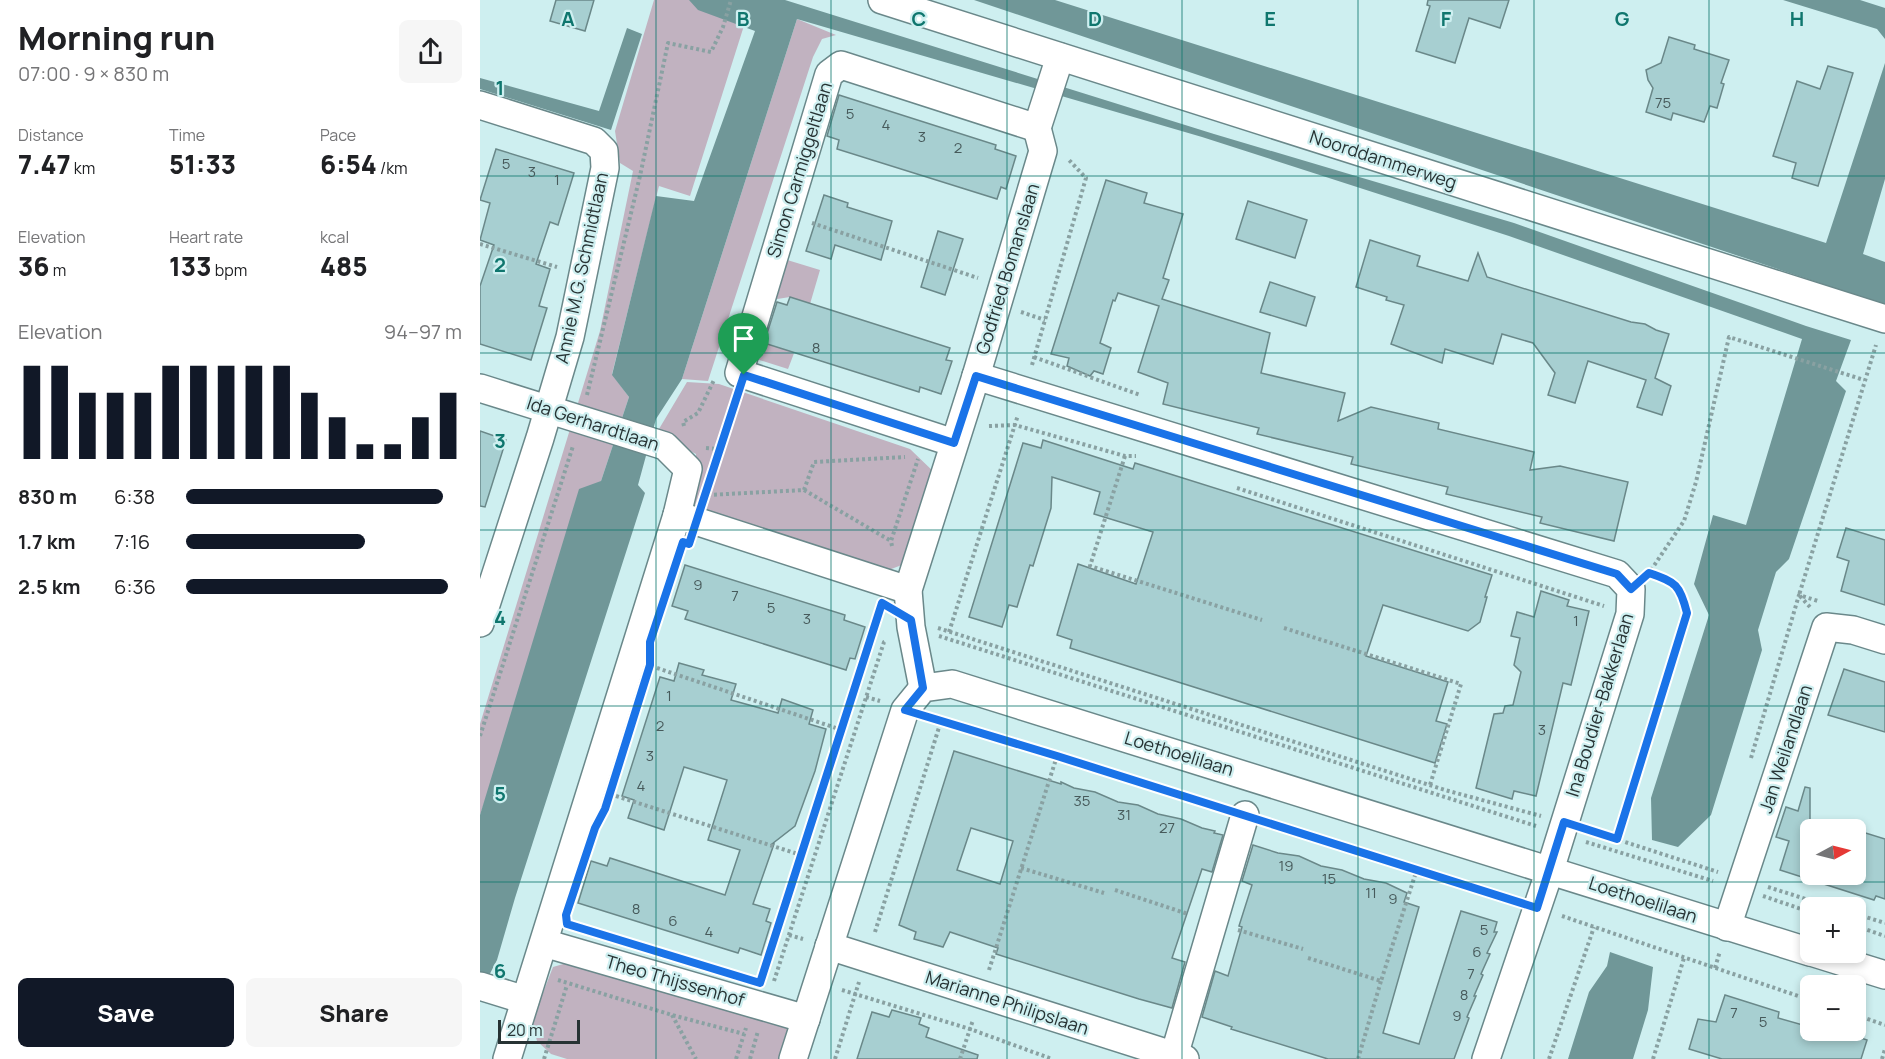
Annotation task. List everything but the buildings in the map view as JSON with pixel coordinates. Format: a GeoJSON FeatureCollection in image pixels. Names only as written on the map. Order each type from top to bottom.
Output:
{"type":"FeatureCollection","features":[{"type":"Feature","properties":{"kind":"street","name":"Noorddammerweg"},"geometry":{"type":"LineString","coordinates":[[882,0],[1057,67],[1881,329]]}},
{"type":"Feature","properties":{"kind":"street","name":"Simon Carmiggeltlaan"},"geometry":{"type":"LineString","coordinates":[[741,378],[829,74],[841,65],[1040,117]]}},
{"type":"Feature","properties":{"kind":"street"},"geometry":{"type":"LineString","coordinates":[[1040,117],[1057,67]]}},
{"type":"Feature","properties":{"kind":"street","name":"Annie M.G. Schmidtlaan"},"geometry":{"type":"LineString","coordinates":[[480,105],[594,141],[604,152],[605,168],[570,337],[480,623]]}},
{"type":"Feature","properties":{"kind":"street","name":"Godfried Bomanslaan"},"geometry":{"type":"LineString","coordinates":[[923,688],[911,624],[908,590],[976,376],[1043,152],[1040,117]]}},
{"type":"Feature","properties":{"kind":"street"},"geometry":{"type":"LineString","coordinates":[[976,376],[1617,574],[1630,602]]}},
{"type":"Feature","properties":{"kind":"street"},"geometry":{"type":"LineString","coordinates":[[741,378],[954,443]]}},
{"type":"Feature","properties":{"kind":"street","name":"Ida Gerhardtlaan"},"geometry":{"type":"LineString","coordinates":[[480,388],[604,427],[675,438],[688,469],[677,515]]}},
{"type":"Feature","properties":{"kind":"street"},"geometry":{"type":"LineString","coordinates":[[507,1059],[677,515],[908,590]]}},
{"type":"Feature","properties":{"kind":"street","name":"Ina Boudier-Bakkerlaan"},"geometry":{"type":"LineString","coordinates":[[1486,1059],[1550,870],[1630,602]]}},
{"type":"Feature","properties":{"kind":"street"},"geometry":{"type":"LineString","coordinates":[[1826,627],[1853,630],[1885,640]]}},
{"type":"Feature","properties":{"kind":"street","name":"Jan Weilandlaan"},"geometry":{"type":"LineString","coordinates":[[1727,927],[1826,627]]}},
{"type":"Feature","properties":{"kind":"street","name":"Loethoelilaan"},"geometry":{"type":"LineString","coordinates":[[923,688],[952,684],[1800,949]]}},
{"type":"Feature","properties":{"kind":"street"},"geometry":{"type":"LineString","coordinates":[[793,1059],[905,710],[923,688]]}},
{"type":"Feature","properties":{"kind":"street"},"geometry":{"type":"LineString","coordinates":[[1180,1057],[1214,922],[1245,815]]}},
{"type":"Feature","properties":{"kind":"street","name":"Theo Thijssenhof"},"geometry":{"type":"LineString","coordinates":[[544,943],[806,1019]]}},
{"type":"Feature","properties":{"kind":"street","name":"Marianne Philipslaan"},"geometry":{"type":"LineString","coordinates":[[829,946],[1180,1057]]}},
{"type":"Feature","properties":{"kind":"street","name":"Loethoelilaan"},"geometry":{"type":"LineString","coordinates":[[1846,963],[1885,975]]}},
{"type":"Feature","properties":{"kind":"street"},"geometry":{"type":"LineString","coordinates":[[487,988],[525,1000]]}},
{"type":"Feature","properties":{"kind":"path"},"geometry":{"type":"LineString","coordinates":[[723,27],[731,0]]}},
{"type":"Feature","properties":{"kind":"path"},"geometry":{"type":"LineString","coordinates":[[805,221],[983,280]]}},
{"type":"Feature","properties":{"kind":"path"},"geometry":{"type":"LineString","coordinates":[[480,244],[583,275]]}},
{"type":"Feature","properties":{"kind":"path"},"geometry":{"type":"LineString","coordinates":[[1750,761],[1881,329]]}},
{"type":"Feature","properties":{"kind":"path"},"geometry":{"type":"LineString","coordinates":[[1617,839],[1687,613],[1682,594],[1671,580],[1649,573],[1684,521],[1696,482],[1730,338],[1864,380]]}},
{"type":"Feature","properties":{"kind":"path"},"geometry":{"type":"LineString","coordinates":[[675,438],[683,422],[698,413],[713,380],[741,378],[714,467]]}},
{"type":"Feature","properties":{"kind":"path"},"geometry":{"type":"LineString","coordinates":[[1015,425],[1125,456],[1135,455],[1146,459]]}},
{"type":"Feature","properties":{"kind":"path"},"geometry":{"type":"LineString","coordinates":[[1135,425],[1090,566],[1262,620]]}},
{"type":"Feature","properties":{"kind":"path"},"geometry":{"type":"LineString","coordinates":[[804,490],[814,462],[907,457]]}},
{"type":"Feature","properties":{"kind":"path"},"geometry":{"type":"LineString","coordinates":[[1226,484],[1630,602]]}},
{"type":"Feature","properties":{"kind":"path"},"geometry":{"type":"LineString","coordinates":[[708,486],[705,495],[804,490],[891,541]]}},
{"type":"Feature","properties":{"kind":"path"},"geometry":{"type":"LineString","coordinates":[[1799,595],[1826,627]]}},
{"type":"Feature","properties":{"kind":"path"},"geometry":{"type":"LineString","coordinates":[[750,1059],[759,1006],[801,855],[882,603],[911,624],[1741,884],[1800,899]]}},
{"type":"Feature","properties":{"kind":"path"},"geometry":{"type":"LineString","coordinates":[[759,1006],[884,642],[911,624]]}},
{"type":"Feature","properties":{"kind":"path"},"geometry":{"type":"LineString","coordinates":[[911,624],[1562,828],[1617,839],[1800,908]]}},
{"type":"Feature","properties":{"kind":"path"},"geometry":{"type":"LineString","coordinates":[[1284,628],[1461,684],[1430,785]]}},
{"type":"Feature","properties":{"kind":"path"},"geometry":{"type":"LineString","coordinates":[[650,665],[842,730]]}},
{"type":"Feature","properties":{"kind":"path"},"geometry":{"type":"LineString","coordinates":[[866,697],[1417,869],[1800,997]]}},
{"type":"Feature","properties":{"kind":"path"},"geometry":{"type":"LineString","coordinates":[[835,1059],[941,721]]}},
{"type":"Feature","properties":{"kind":"path"},"geometry":{"type":"LineString","coordinates":[[960,1059],[1057,756]]}},
{"type":"Feature","properties":{"kind":"path"},"geometry":{"type":"LineString","coordinates":[[610,795],[801,855]]}},
{"type":"Feature","properties":{"kind":"path"},"geometry":{"type":"LineString","coordinates":[[1021,868],[1104,893]]}},
{"type":"Feature","properties":{"kind":"path"},"geometry":{"type":"LineString","coordinates":[[1358,1059],[1417,869]]}},
{"type":"Feature","properties":{"kind":"path"},"geometry":{"type":"LineString","coordinates":[[1114,890],[1303,949]]}},
{"type":"Feature","properties":{"kind":"path"},"geometry":{"type":"LineString","coordinates":[[1866,917],[1885,923]]}},
{"type":"Feature","properties":{"kind":"path"},"geometry":{"type":"LineString","coordinates":[[1549,1059],[1594,927]]}},
{"type":"Feature","properties":{"kind":"path"},"geometry":{"type":"LineString","coordinates":[[1866,929],[1885,936]]}},
{"type":"Feature","properties":{"kind":"path"},"geometry":{"type":"LineString","coordinates":[[1308,958],[1381,981]]}},
{"type":"Feature","properties":{"kind":"path"},"geometry":{"type":"LineString","coordinates":[[1653,1059],[1684,958]]}},
{"type":"Feature","properties":{"kind":"path"},"geometry":{"type":"LineString","coordinates":[[544,1059],[570,974]]}},
{"type":"Feature","properties":{"kind":"path"},"geometry":{"type":"LineString","coordinates":[[549,976],[567,984],[744,1034]]}},
{"type":"Feature","properties":{"kind":"path"},"geometry":{"type":"LineString","coordinates":[[817,983],[970,1029],[1052,1059]]}},
{"type":"Feature","properties":{"kind":"path"},"geometry":{"type":"LineString","coordinates":[[672,1015],[696,1059]]}},
{"type":"Feature","properties":{"kind":"path"},"geometry":{"type":"LineString","coordinates":[[1866,1018],[1885,1025]]}},
{"type":"Feature","properties":{"kind":"path"},"geometry":{"type":"LineString","coordinates":[[1882,1059],[1885,1049]]}},
{"type":"Feature","properties":{"kind":"shaded area"},"geometry":{"type":"Polygon","coordinates":[[[654,0],[709,0],[748,13],[690,196],[659,186],[612,374],[629,397],[601,481],[480,815],[480,724],[600,331],[633,171],[620,163],[615,131],[654,0]]]}},
{"type":"Feature","properties":{"kind":"shaded area"},"geometry":{"type":"Polygon","coordinates":[[[797,19],[836,35],[822,39],[813,57],[708,381],[682,379],[797,19]]]}},
{"type":"Feature","properties":{"kind":"shaded area"},"geometry":{"type":"Polygon","coordinates":[[[784,259],[820,270],[810,304],[790,297],[771,300],[784,259]]]}},
{"type":"Feature","properties":{"kind":"shaded area"},"geometry":{"type":"Polygon","coordinates":[[[758,341],[776,347],[796,348],[788,369],[753,358],[758,341]]]}},
{"type":"Feature","properties":{"kind":"shaded area"},"geometry":{"type":"Polygon","coordinates":[[[687,382],[719,384],[910,449],[937,475],[907,563],[886,571],[693,509],[696,454],[656,434],[687,382]]]}},
{"type":"Feature","properties":{"kind":"shaded area"},"geometry":{"type":"Polygon","coordinates":[[[570,962],[790,1029],[781,1059],[567,1059],[551,1054],[537,1041],[532,1021],[553,967],[570,962]]]}},
{"type":"Feature","properties":{"kind":"water"},"geometry":{"type":"Polygon","coordinates":[[[689,0],[785,0],[1214,134],[1514,223],[1851,340],[1836,381],[1846,391],[1789,559],[1776,572],[1758,630],[1762,650],[1711,815],[1678,847],[1652,840],[1651,798],[1709,615],[1694,584],[1713,515],[1746,525],[1802,339],[1509,236],[1202,137],[797,19],[682,379],[656,419],[638,485],[645,493],[497,960],[480,993],[480,815],[579,489],[601,481],[629,397],[612,375],[656,196],[694,201],[755,31],[698,10],[689,0]]]}},
{"type":"Feature","properties":{"kind":"water"},"geometry":{"type":"Polygon","coordinates":[[[974,0],[1055,0],[1826,243],[1885,63],[1885,179],[1863,254],[1885,262],[1885,305],[974,0]]]}},
{"type":"Feature","properties":{"kind":"water"},"geometry":{"type":"Polygon","coordinates":[[[1783,0],[1860,0],[1885,8],[1885,39],[1877,29],[1783,0]]]}},
{"type":"Feature","properties":{"kind":"water"},"geometry":{"type":"Polygon","coordinates":[[[627,28],[642,34],[611,130],[480,89],[480,78],[599,111],[627,28]]]}},
{"type":"Feature","properties":{"kind":"water"},"geometry":{"type":"Polygon","coordinates":[[[1610,952],[1653,967],[1648,1010],[1633,1059],[1568,1059],[1589,992],[1607,966],[1610,952]]]}},
{"type":"Feature","properties":{"kind":"route"},"geometry":{"type":"LineString","coordinates":[[744,375],[954,443],[976,376],[1617,574],[1631,589],[1649,573],[1671,580],[1682,594],[1687,613],[1617,839],[1564,822],[1537,908],[905,710],[923,688],[911,620],[882,603],[760,983],[567,924],[566,915],[595,828],[605,809],[650,665],[650,642],[683,542],[689,544],[744,375]]}}]}
